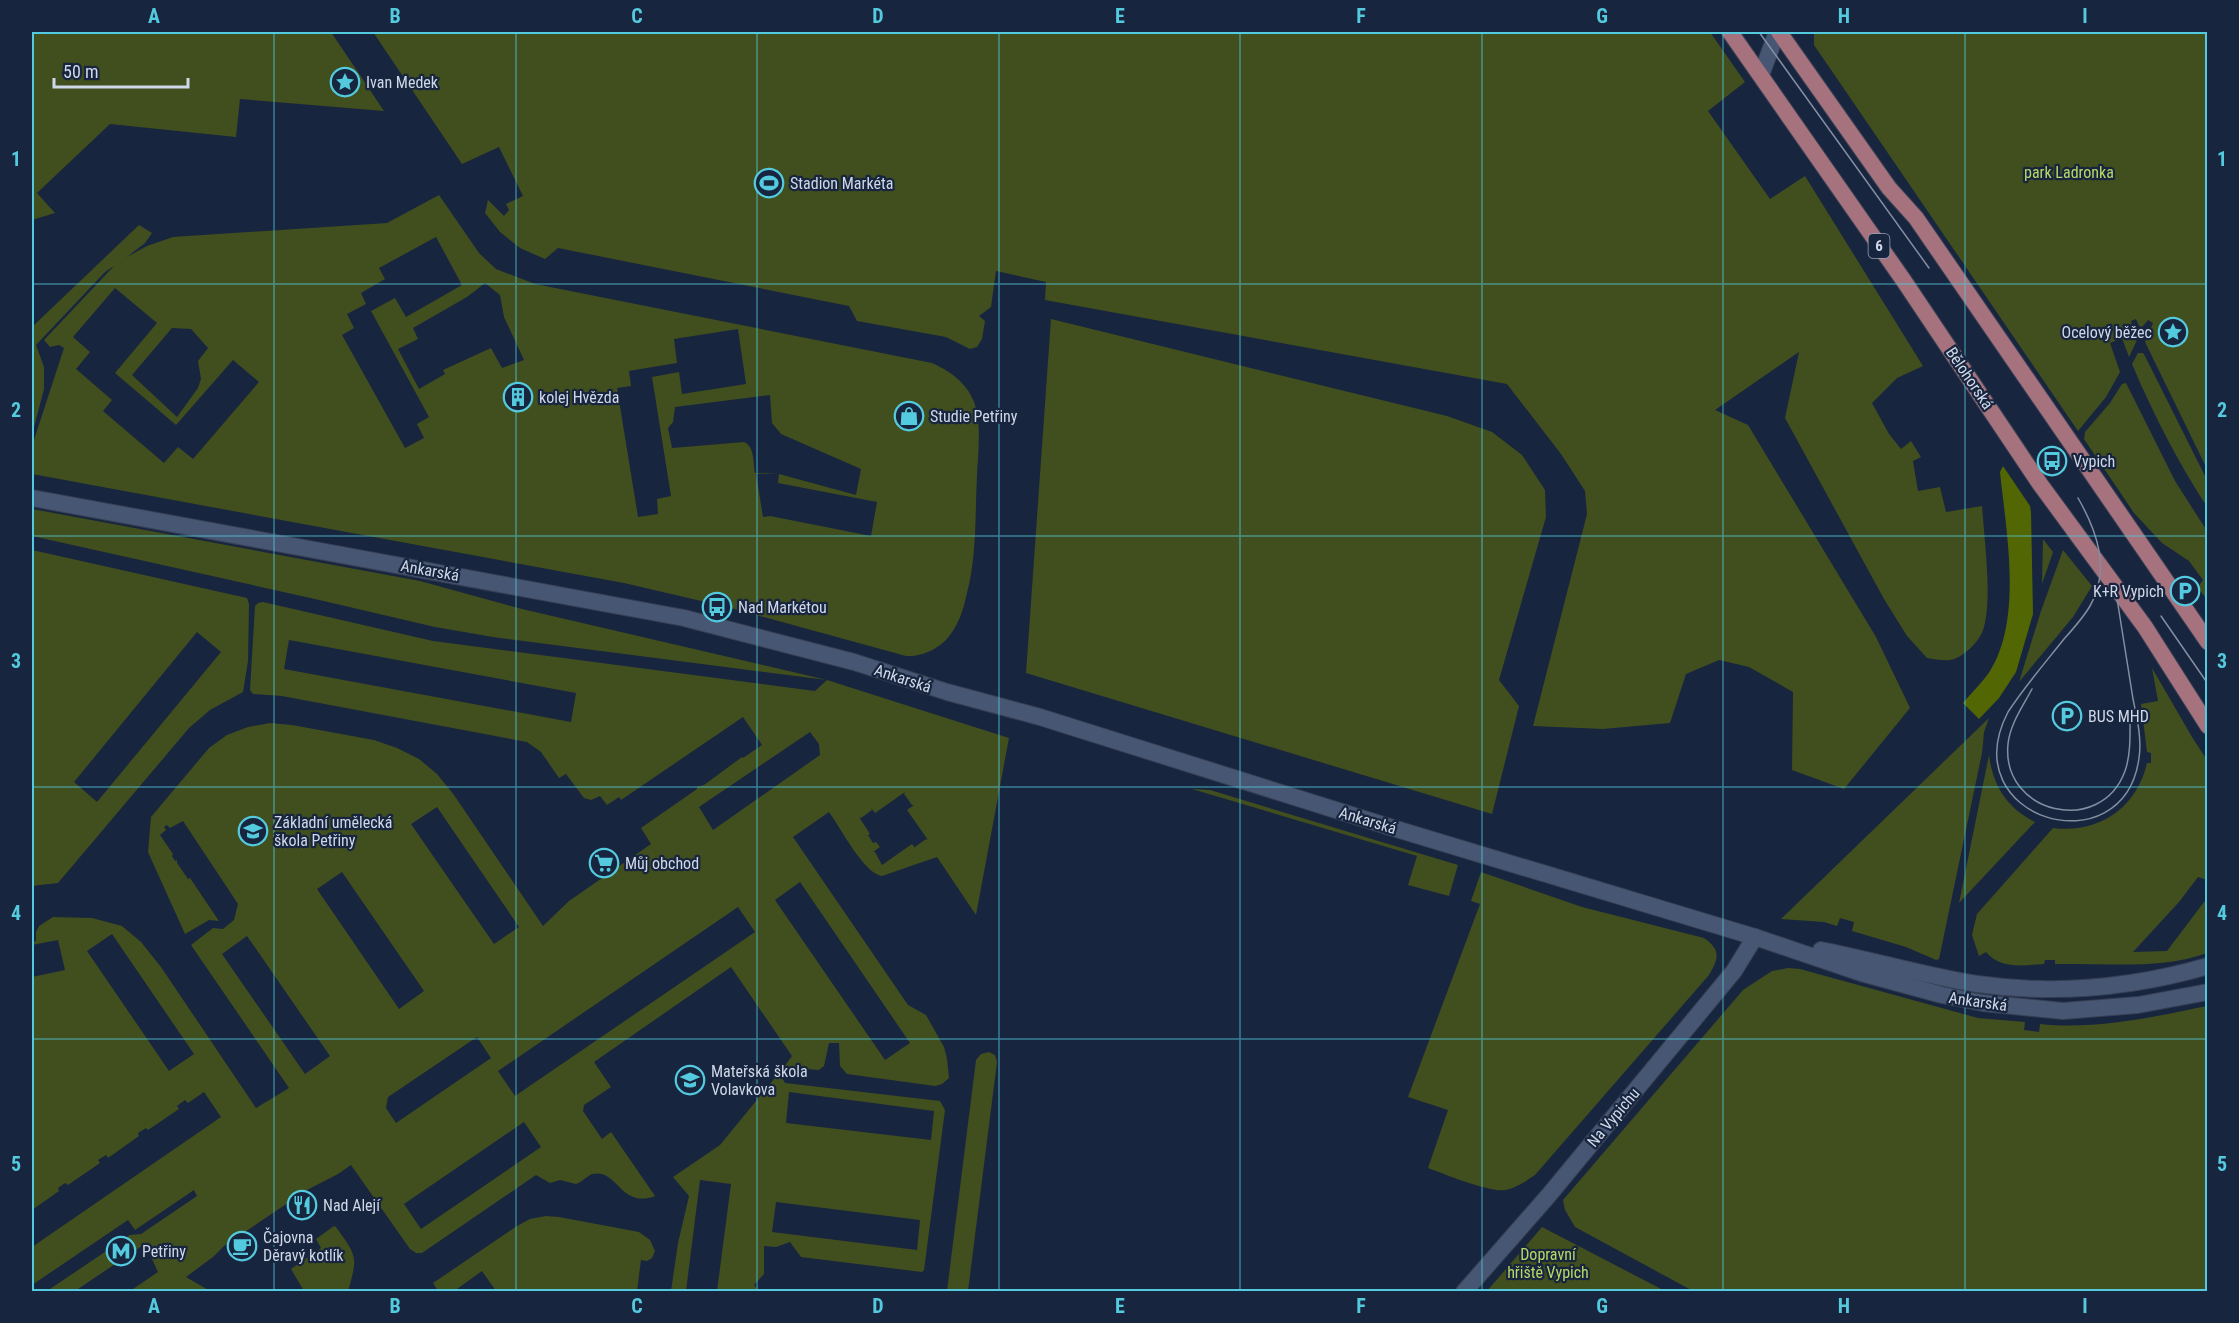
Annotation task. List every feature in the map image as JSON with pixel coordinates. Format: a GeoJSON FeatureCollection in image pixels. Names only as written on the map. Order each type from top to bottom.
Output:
{"type":"FeatureCollection","features":[{"type":"Feature","properties":{"kind":"main road","name":"Bělohorská"},"geometry":{"type":"LineString","coordinates":[[1730,32],[1904,282],[2040,484],[2145,627],[2208,726]]}},
{"type":"Feature","properties":{"kind":"main road"},"geometry":{"type":"LineString","coordinates":[[1778,32],[1889,188],[1923,228],[2208,642]]}},
{"type":"Feature","properties":{"kind":"street"},"geometry":{"type":"LineString","coordinates":[[1761,75],[1778,32]]}},
{"type":"Feature","properties":{"kind":"street","name":"Ankarská"},"geometry":{"type":"LineString","coordinates":[[32,498],[684,618],[854,662],[1755,937],[1886,980],[1942,995],[1983,1003],[2063,1011],[2138,1005],[2208,992]]}},
{"type":"Feature","properties":{"kind":"street","name":"Ankarská"},"geometry":{"type":"LineString","coordinates":[[1755,937],[1965,982],[2014,988],[2065,989],[2124,984],[2208,966]]}},
{"type":"Feature","properties":{"kind":"street","name":"Na Vypichu"},"geometry":{"type":"LineString","coordinates":[[1464,1292],[1549,1195],[1734,971],[1743,960],[1755,937]]}},
{"type":"Feature","properties":{"kind":"green space"},"geometry":{"type":"Polygon","coordinates":[[[32,32],[331,32],[384,111],[240,99],[236,137],[110,124],[37,193],[55,213],[32,220],[32,32]]]}},
{"type":"Feature","properties":{"kind":"green space"},"geometry":{"type":"Polygon","coordinates":[[[373,32],[1710,32],[1745,82],[1708,111],[1770,199],[1805,176],[1923,366],[1897,378],[1872,403],[1889,434],[1901,449],[1911,441],[1921,457],[1913,461],[1918,491],[1940,487],[1946,512],[1982,506],[1988,586],[1983,630],[1970,649],[1955,659],[1947,660],[1927,658],[1907,636],[1884,599],[1785,418],[1799,352],[1715,410],[1748,425],[1876,637],[1910,708],[1844,789],[1792,770],[1793,692],[1749,667],[1719,660],[1686,674],[1670,723],[1603,729],[1533,726],[1587,514],[1585,491],[1561,454],[1507,384],[1045,300],[1046,282],[996,271],[991,307],[979,316],[985,321],[982,339],[977,347],[970,349],[946,337],[857,321],[849,306],[558,248],[545,259],[520,248],[500,232],[485,213],[488,200],[504,216],[509,210],[506,204],[523,196],[499,147],[462,164],[373,32]]]}},
{"type":"Feature","properties":{"kind":"green space","name":"park Ladronka"},"geometry":{"type":"Polygon","coordinates":[[[1814,32],[2207,32],[2207,469],[2145,342],[2153,323],[2148,320],[2142,327],[2136,319],[2131,321],[2137,340],[2129,357],[2122,338],[2110,343],[2120,372],[2106,397],[2078,431],[1814,45],[1814,32]]]}},
{"type":"Feature","properties":{"kind":"green space"},"geometry":{"type":"Polygon","coordinates":[[[439,195],[479,253],[496,269],[535,284],[932,363],[951,374],[971,395],[978,420],[979,438],[975,534],[970,579],[959,621],[953,631],[942,644],[931,651],[906,656],[727,607],[624,583],[32,474],[32,446],[64,348],[59,345],[50,347],[44,340],[114,266],[105,272],[36,345],[44,367],[44,389],[32,435],[32,327],[139,225],[152,233],[145,243],[127,257],[147,246],[173,237],[387,223],[439,195]],[[436,237],[379,268],[385,279],[361,293],[366,304],[347,314],[354,328],[342,335],[405,448],[424,438],[417,424],[429,417],[371,311],[395,298],[406,317],[462,285],[436,237]],[[485,283],[467,297],[413,328],[418,339],[398,349],[419,389],[445,374],[443,370],[491,348],[502,368],[524,360],[504,317],[500,295],[485,283]],[[115,288],[73,337],[90,352],[76,369],[112,400],[103,411],[164,463],[178,447],[193,459],[259,382],[233,360],[176,425],[115,373],[157,323],[115,288]],[[172,328],[132,375],[177,417],[198,388],[201,379],[198,361],[208,348],[191,329],[172,328]],[[738,329],[674,339],[677,363],[629,371],[631,386],[617,388],[638,517],[658,514],[657,499],[671,496],[652,377],[679,372],[682,394],[746,384],[738,329]],[[770,395],[675,407],[673,422],[668,428],[672,448],[744,442],[752,451],[755,473],[779,474],[856,495],[861,469],[781,434],[772,423],[770,395]],[[756,474],[763,517],[770,516],[871,536],[877,502],[778,483],[779,474],[756,474]]]}},
{"type":"Feature","properties":{"kind":"green space"},"geometry":{"type":"Polygon","coordinates":[[[1051,319],[1447,416],[1492,432],[1522,455],[1545,490],[1546,517],[1499,680],[1519,706],[1492,814],[1026,673],[1051,319]]]}},
{"type":"Feature","properties":{"kind":"green space"},"geometry":{"type":"Polygon","coordinates":[[[2138,353],[2143,353],[2145,356],[2207,480],[2207,507],[2176,455],[2140,383],[2132,364],[2138,353]]]}},
{"type":"Feature","properties":{"kind":"green space"},"geometry":{"type":"Polygon","coordinates":[[[2126,383],[2175,481],[2207,531],[2207,600],[2198,587],[2203,580],[2189,561],[2162,543],[2134,513],[2084,439],[2085,432],[2110,403],[2122,384],[2126,383]]]}},
{"type":"Feature","properties":{"kind":"green space"},"geometry":{"type":"Polygon","coordinates":[[[2003,466],[2030,506],[2033,614],[2016,672],[1999,698],[1979,719],[1963,703],[1990,671],[2000,650],[2009,600],[2010,574],[2000,472],[2003,466]]]}},
{"type":"Feature","properties":{"kind":"green space"},"geometry":{"type":"Polygon","coordinates":[[[32,509],[420,581],[522,609],[827,680],[493,637],[435,627],[32,536],[32,509]]]}},
{"type":"Feature","properties":{"kind":"green space"},"geometry":{"type":"Polygon","coordinates":[[[2043,539],[2053,552],[2042,584],[2043,539]]]}},
{"type":"Feature","properties":{"kind":"green space"},"geometry":{"type":"Polygon","coordinates":[[[32,550],[247,598],[249,604],[248,661],[243,692],[210,710],[189,728],[58,883],[32,886],[32,550]],[[197,632],[74,782],[97,802],[221,652],[197,632]]]}},
{"type":"Feature","properties":{"kind":"green space"},"geometry":{"type":"Polygon","coordinates":[[[2063,550],[2092,586],[2073,617],[2019,682],[2041,611],[2063,550]]]}},
{"type":"Feature","properties":{"kind":"green space"},"geometry":{"type":"Polygon","coordinates":[[[263,602],[433,641],[815,691],[827,680],[1009,738],[976,915],[937,857],[882,876],[875,873],[860,859],[829,812],[793,837],[908,1005],[926,1015],[944,1047],[947,1059],[949,1078],[942,1084],[935,1086],[847,1074],[840,1066],[839,1043],[829,1043],[824,1066],[819,1070],[784,1067],[792,1056],[731,967],[594,1062],[611,1087],[584,1105],[583,1111],[602,1139],[611,1132],[655,1196],[643,1199],[634,1197],[601,1174],[592,1174],[576,1184],[560,1180],[550,1183],[536,1175],[422,1253],[416,1253],[410,1249],[351,1165],[307,1190],[224,1246],[186,1277],[210,1291],[130,1291],[158,1272],[145,1244],[75,1291],[47,1291],[130,1235],[141,1234],[197,1196],[194,1190],[135,1230],[128,1220],[32,1285],[32,1247],[221,1117],[204,1092],[188,1103],[185,1100],[177,1106],[179,1109],[148,1130],[146,1128],[138,1133],[139,1136],[108,1158],[106,1155],[98,1160],[100,1163],[68,1185],[65,1183],[58,1188],[59,1191],[32,1210],[32,977],[65,970],[58,940],[32,945],[32,942],[36,941],[39,926],[53,917],[92,918],[122,926],[141,942],[161,967],[256,1108],[289,1088],[191,945],[213,928],[223,929],[234,920],[238,904],[183,821],[170,828],[167,825],[164,827],[166,830],[160,835],[175,861],[177,860],[219,921],[209,920],[185,934],[148,852],[151,817],[209,748],[227,735],[248,727],[270,723],[374,740],[419,759],[437,774],[454,795],[543,926],[569,901],[651,844],[641,828],[697,787],[704,785],[762,745],[743,717],[621,800],[619,797],[607,805],[600,796],[591,800],[584,798],[566,774],[559,778],[541,752],[527,742],[282,696],[253,694],[250,690],[255,606],[258,603],[263,602]],[[289,640],[284,669],[571,722],[576,693],[289,640]],[[810,732],[699,807],[713,830],[820,755],[819,744],[810,732]],[[905,792],[875,813],[871,808],[872,810],[861,818],[859,817],[873,843],[876,842],[880,847],[873,852],[882,865],[912,844],[916,849],[915,847],[926,839],[928,840],[907,810],[914,805],[904,794],[905,792]],[[437,807],[411,824],[494,944],[519,927],[437,807]],[[342,872],[317,889],[399,1009],[424,991],[342,872]],[[800,882],[775,900],[885,1060],[910,1043],[800,882]],[[738,907],[498,1071],[515,1096],[755,932],[738,907]],[[112,934],[87,951],[169,1071],[194,1054],[112,934]],[[247,936],[222,954],[305,1074],[330,1056],[247,936]],[[477,1037],[388,1097],[386,1108],[396,1123],[491,1058],[477,1037]],[[524,1122],[404,1204],[421,1229],[541,1147],[524,1122]]]}},
{"type":"Feature","properties":{"kind":"green space"},"geometry":{"type":"Polygon","coordinates":[[[2152,668],[2207,760],[2207,880],[2198,877],[2179,902],[2133,952],[2167,951],[2207,898],[2207,953],[2171,962],[2132,965],[2055,964],[2055,960],[2045,960],[2044,964],[2013,965],[1999,962],[1986,952],[1979,956],[1972,935],[1977,914],[2053,828],[2070,829],[2100,822],[2125,805],[2134,793],[2147,763],[2151,763],[2151,753],[2147,752],[2141,704],[2158,701],[2152,668]]]}},
{"type":"Feature","properties":{"kind":"green space"},"geometry":{"type":"Polygon","coordinates":[[[1989,718],[1984,732],[1982,753],[1939,959],[1936,960],[1906,947],[1852,931],[1854,922],[1840,918],[1837,926],[1824,922],[1781,919],[1989,718]]]}},
{"type":"Feature","properties":{"kind":"green space"},"geometry":{"type":"Polygon","coordinates":[[[1989,755],[1994,777],[2003,795],[2017,810],[2035,822],[1959,903],[1989,755]]]}},
{"type":"Feature","properties":{"kind":"green space"},"geometry":{"type":"Polygon","coordinates":[[[1192,789],[1210,790],[1458,865],[1449,896],[1408,885],[1417,856],[1192,789]]]}},
{"type":"Feature","properties":{"kind":"green space"},"geometry":{"type":"Polygon","coordinates":[[[1481,872],[1582,907],[1704,938],[1710,942],[1717,955],[1709,975],[1535,1175],[1505,1190],[1479,1186],[1428,1168],[1448,1110],[1408,1097],[1480,904],[1471,901],[1481,872]]]}},
{"type":"Feature","properties":{"kind":"green space"},"geometry":{"type":"Polygon","coordinates":[[[1788,968],[1800,969],[1978,1018],[2025,1022],[2024,1030],[2039,1032],[2040,1024],[2103,1024],[2207,1006],[2207,1291],[1693,1291],[1575,1227],[1565,1210],[1563,1200],[1743,990],[1772,971],[1788,968]]]}},
{"type":"Feature","properties":{"kind":"green space"},"geometry":{"type":"Polygon","coordinates":[[[989,1052],[995,1055],[997,1062],[968,1291],[947,1291],[976,1060],[981,1054],[989,1052]]]}},
{"type":"Feature","properties":{"kind":"green space"},"geometry":{"type":"Polygon","coordinates":[[[779,1073],[785,1083],[940,1101],[945,1110],[924,1270],[922,1272],[801,1257],[790,1242],[776,1247],[764,1246],[764,1274],[754,1285],[759,1291],[717,1291],[731,1184],[700,1180],[686,1291],[671,1291],[678,1243],[689,1196],[673,1177],[720,1145],[779,1073]],[[789,1092],[786,1123],[931,1140],[934,1111],[789,1092]],[[776,1202],[772,1232],[917,1250],[920,1220],[776,1202]]]}},
{"type":"Feature","properties":{"kind":"green space"},"geometry":{"type":"Polygon","coordinates":[[[546,1216],[639,1232],[650,1240],[655,1251],[652,1258],[647,1261],[641,1260],[637,1291],[496,1291],[482,1271],[457,1289],[458,1291],[438,1291],[433,1283],[517,1226],[530,1219],[546,1216]]]}},
{"type":"Feature","properties":{"kind":"green space"},"geometry":{"type":"Polygon","coordinates":[[[334,1226],[348,1244],[354,1257],[348,1291],[304,1291],[291,1269],[321,1248],[316,1239],[334,1226]]]}},
{"type":"Feature","properties":{"kind":"green space","name":"Dopravní hřiště Vypich"},"geometry":{"type":"Polygon","coordinates":[[[1542,1227],[1665,1291],[1487,1291],[1542,1227]]]}},
{"type":"Feature","properties":{"kind":"tram line"},"geometry":{"type":"LineString","coordinates":[[1759,32],[1929,268]]}},
{"type":"Feature","properties":{"kind":"tram line"},"geometry":{"type":"LineString","coordinates":[[2078,498],[2091,524],[2099,551],[2100,579],[2096,592],[2084,615],[2008,712],[1997,750],[2003,780],[2021,803],[2047,817],[2076,821],[2104,813],[2127,792],[2139,758],[2139,728],[2115,586]]}},
{"type":"Feature","properties":{"kind":"tram line"},"geometry":{"type":"LineString","coordinates":[[2161,616],[2208,684]]}},
{"type":"Feature","properties":{"kind":"tram line"},"geometry":{"type":"LineString","coordinates":[[2032,689],[2011,729],[2008,744],[2010,768],[2020,787],[2036,801],[2055,808],[2076,810],[2096,804],[2113,792],[2127,764],[2130,716]]}},
{"type":"Feature","properties":{"kind":"place","name":"Ivan Medek"},"geometry":{"type":"Point","coordinates":[345,82]}},
{"type":"Feature","properties":{"kind":"place","name":"Stadion Markéta"},"geometry":{"type":"Point","coordinates":[769,183]}},
{"type":"Feature","properties":{"kind":"place","name":"Ocelový běžec"},"geometry":{"type":"Point","coordinates":[2173,332]}},
{"type":"Feature","properties":{"kind":"place","name":"kolej Hvězda"},"geometry":{"type":"Point","coordinates":[518,397]}},
{"type":"Feature","properties":{"kind":"place","name":"Studie Petřiny"},"geometry":{"type":"Point","coordinates":[909,416]}},
{"type":"Feature","properties":{"kind":"place","name":"Vypich"},"geometry":{"type":"Point","coordinates":[2052,461]}},
{"type":"Feature","properties":{"kind":"place","name":"K+R Vypich"},"geometry":{"type":"Point","coordinates":[2185,591]}},
{"type":"Feature","properties":{"kind":"place","name":"Nad Markétou"},"geometry":{"type":"Point","coordinates":[717,607]}},
{"type":"Feature","properties":{"kind":"place","name":"BUS MHD"},"geometry":{"type":"Point","coordinates":[2067,716]}},
{"type":"Feature","properties":{"kind":"place","name":"Základní umělecká škola Petřiny"},"geometry":{"type":"Point","coordinates":[253,831]}},
{"type":"Feature","properties":{"kind":"place","name":"Můj obchod"},"geometry":{"type":"Point","coordinates":[604,863]}},
{"type":"Feature","properties":{"kind":"place","name":"Mateřská škola Volavkova"},"geometry":{"type":"Point","coordinates":[690,1080]}},
{"type":"Feature","properties":{"kind":"place","name":"Nad Alejí"},"geometry":{"type":"Point","coordinates":[302,1205]}},
{"type":"Feature","properties":{"kind":"place","name":"Čajovna Děravý kotlík"},"geometry":{"type":"Point","coordinates":[242,1246]}},
{"type":"Feature","properties":{"kind":"place","name":"Petřiny"},"geometry":{"type":"Point","coordinates":[121,1251]}}]}
